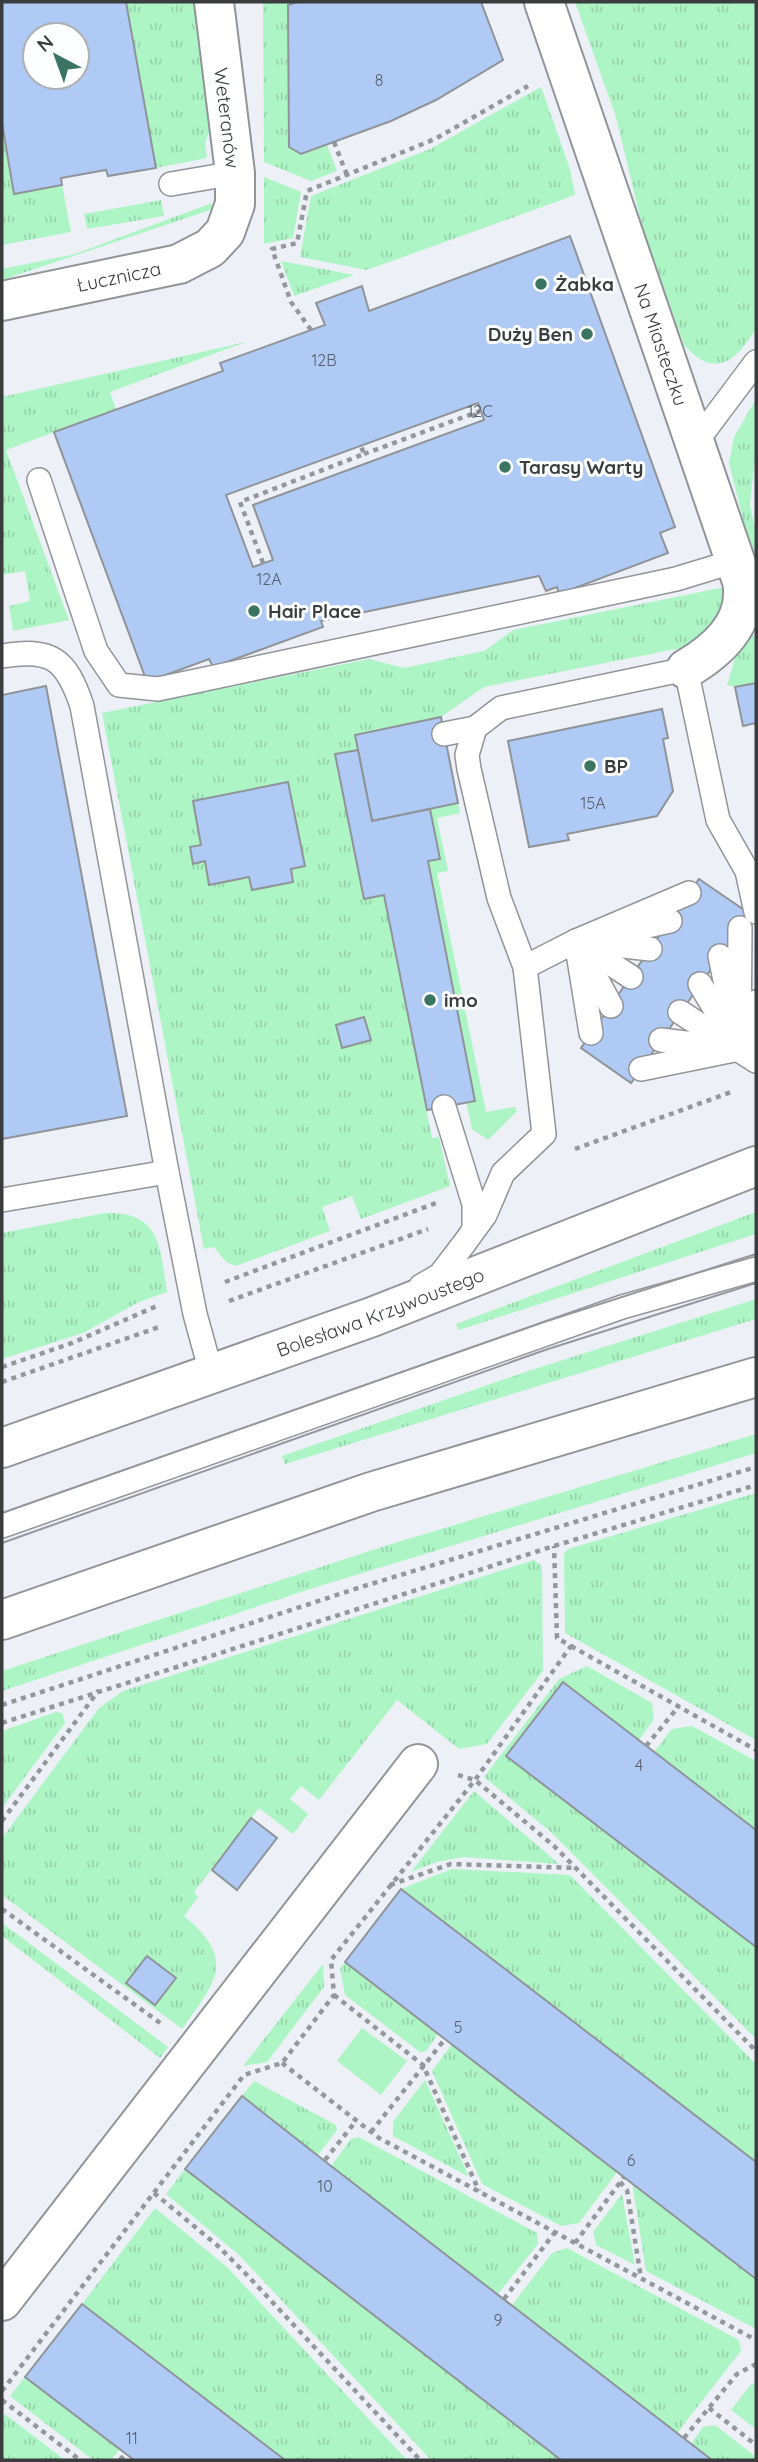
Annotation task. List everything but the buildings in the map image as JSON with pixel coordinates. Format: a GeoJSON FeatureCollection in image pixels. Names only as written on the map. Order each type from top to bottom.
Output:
{"type":"FeatureCollection","features":[{"type":"Feature","properties":{"kind":"street","name":"Weteranów"},"geometry":{"type":"LineString","coordinates":[[214,2],[235,173],[235,204],[225,232]]}},
{"type":"Feature","properties":{"kind":"street","name":"Na Miasteczku"},"geometry":{"type":"LineString","coordinates":[[544,2],[696,442],[744,592],[741,611],[731,631],[710,655],[685,669]]}},
{"type":"Feature","properties":{"kind":"street","name":"Łucznicza"},"geometry":{"type":"LineString","coordinates":[[2,301],[179,264],[210,248],[225,232]]}},
{"type":"Feature","properties":{"kind":"street","name":"Bolesława Krzywoustego"},"geometry":{"type":"LineString","coordinates":[[2,1448],[211,1372],[372,1318],[756,1166]]}},
{"type":"Feature","properties":{"kind":"street"},"geometry":{"type":"LineString","coordinates":[[2,1620],[371,1492],[756,1377]]}},
{"type":"Feature","properties":{"kind":"street"},"geometry":{"type":"LineString","coordinates":[[2,2301],[418,1765]]}},
{"type":"Feature","properties":{"kind":"lane"},"geometry":{"type":"LineString","coordinates":[[171,184],[235,173]]}},
{"type":"Feature","properties":{"kind":"lane"},"geometry":{"type":"LineString","coordinates":[[696,442],[756,362]]}},
{"type":"Feature","properties":{"kind":"lane"},"geometry":{"type":"LineString","coordinates":[[39,480],[96,651],[119,685],[158,689],[676,579],[735,561]]}},
{"type":"Feature","properties":{"kind":"lane"},"geometry":{"type":"LineString","coordinates":[[2,656],[34,651],[49,657],[73,680],[82,706],[167,1172],[195,1314],[211,1372]]}},
{"type":"Feature","properties":{"kind":"lane"},"geometry":{"type":"LineString","coordinates":[[372,1318],[440,1275],[474,1222],[485,1215],[503,1173],[544,1134],[525,967],[499,898],[469,769],[468,741],[475,728],[501,708],[685,669],[718,820],[747,871],[749,1056]]}},
{"type":"Feature","properties":{"kind":"lane"},"geometry":{"type":"LineString","coordinates":[[444,734],[475,728]]}},
{"type":"Feature","properties":{"kind":"lane"},"geometry":{"type":"LineString","coordinates":[[525,967],[576,941],[690,893]]}},
{"type":"Feature","properties":{"kind":"lane"},"geometry":{"type":"LineString","coordinates":[[576,941],[670,921]]}},
{"type":"Feature","properties":{"kind":"lane"},"geometry":{"type":"LineString","coordinates":[[576,941],[650,949]]}},
{"type":"Feature","properties":{"kind":"lane"},"geometry":{"type":"LineString","coordinates":[[576,941],[631,977]]}},
{"type":"Feature","properties":{"kind":"lane"},"geometry":{"type":"LineString","coordinates":[[576,941],[611,1006]]}},
{"type":"Feature","properties":{"kind":"lane"},"geometry":{"type":"LineString","coordinates":[[576,941],[591,1033]]}},
{"type":"Feature","properties":{"kind":"lane"},"geometry":{"type":"LineString","coordinates":[[720,956],[749,1056]]}},
{"type":"Feature","properties":{"kind":"lane"},"geometry":{"type":"LineString","coordinates":[[700,984],[749,1056]]}},
{"type":"Feature","properties":{"kind":"lane"},"geometry":{"type":"LineString","coordinates":[[749,1056],[756,1002]]}},
{"type":"Feature","properties":{"kind":"lane"},"geometry":{"type":"LineString","coordinates":[[680,1012],[749,1056]]}},
{"type":"Feature","properties":{"kind":"lane"},"geometry":{"type":"LineString","coordinates":[[661,1040],[749,1056]]}},
{"type":"Feature","properties":{"kind":"lane"},"geometry":{"type":"LineString","coordinates":[[641,1069],[749,1056]]}},
{"type":"Feature","properties":{"kind":"lane"},"geometry":{"type":"LineString","coordinates":[[444,1107],[474,1222]]}},
{"type":"Feature","properties":{"kind":"lane"},"geometry":{"type":"LineString","coordinates":[[2,1200],[167,1172]]}},
{"type":"Feature","properties":{"kind":"lane"},"geometry":{"type":"LineString","coordinates":[[2,1526],[622,1307],[756,1269]]}},
{"type":"Feature","properties":{"kind":"path"},"geometry":{"type":"LineString","coordinates":[[311,330],[291,302],[272,249],[297,243],[307,191],[435,139],[538,80]]}},
{"type":"Feature","properties":{"kind":"path"},"geometry":{"type":"LineString","coordinates":[[334,142],[347,175]]}},
{"type":"Feature","properties":{"kind":"path"},"geometry":{"type":"LineString","coordinates":[[263,564],[240,502],[480,411]]}},
{"type":"Feature","properties":{"kind":"path"},"geometry":{"type":"LineString","coordinates":[[473,413],[477,423]]}},
{"type":"Feature","properties":{"kind":"path"},"geometry":{"type":"LineString","coordinates":[[360,446],[364,454]]}},
{"type":"Feature","properties":{"kind":"path"},"geometry":{"type":"LineString","coordinates":[[573,1150],[736,1090]]}},
{"type":"Feature","properties":{"kind":"path"},"geometry":{"type":"LineString","coordinates":[[2,1382],[195,1314],[474,1222]]}},
{"type":"Feature","properties":{"kind":"path"},"geometry":{"type":"LineString","coordinates":[[2,1705],[361,1587],[756,1467]]}},
{"type":"Feature","properties":{"kind":"path"},"geometry":{"type":"LineString","coordinates":[[2,1723],[100,1689],[756,1485]]}},
{"type":"Feature","properties":{"kind":"path"},"geometry":{"type":"LineString","coordinates":[[554,1546],[557,1638],[756,1750]]}},
{"type":"Feature","properties":{"kind":"path"},"geometry":{"type":"LineString","coordinates":[[2,2391],[244,2075],[282,2063],[334,1995],[331,1960],[475,1780],[571,1646]]}},
{"type":"Feature","properties":{"kind":"path"},"geometry":{"type":"LineString","coordinates":[[2,1821],[100,1689]]}},
{"type":"Feature","properties":{"kind":"path"},"geometry":{"type":"LineString","coordinates":[[646,1746],[679,1706]]}},
{"type":"Feature","properties":{"kind":"path"},"geometry":{"type":"LineString","coordinates":[[418,1765],[475,1780],[576,1868],[756,2051]]}},
{"type":"Feature","properties":{"kind":"path"},"geometry":{"type":"LineString","coordinates":[[389,1885],[451,1864],[576,1868]]}},
{"type":"Feature","properties":{"kind":"path"},"geometry":{"type":"LineString","coordinates":[[2,1909],[196,2049],[244,2075]]}},
{"type":"Feature","properties":{"kind":"path"},"geometry":{"type":"LineString","coordinates":[[334,1995],[423,2065],[480,2192]]}},
{"type":"Feature","properties":{"kind":"path"},"geometry":{"type":"LineString","coordinates":[[370,2132],[445,2039]]}},
{"type":"Feature","properties":{"kind":"path"},"geometry":{"type":"LineString","coordinates":[[282,2063],[370,2132],[756,2340]]}},
{"type":"Feature","properties":{"kind":"path"},"geometry":{"type":"LineString","coordinates":[[325,2160],[356,2121]]}},
{"type":"Feature","properties":{"kind":"path"},"geometry":{"type":"LineString","coordinates":[[575,2243],[622,2179],[627,2190],[642,2278]]}},
{"type":"Feature","properties":{"kind":"path"},"geometry":{"type":"LineString","coordinates":[[154,2193],[228,2255],[420,2460]]}},
{"type":"Feature","properties":{"kind":"path"},"geometry":{"type":"LineString","coordinates":[[504,2299],[555,2232]]}},
{"type":"Feature","properties":{"kind":"path"},"geometry":{"type":"LineString","coordinates":[[684,2438],[737,2374],[756,2364]]}},
{"type":"Feature","properties":{"kind":"path"},"geometry":{"type":"LineString","coordinates":[[2,2400],[80,2460]]}},
{"type":"Feature","properties":{"kind":"path"},"geometry":{"type":"LineString","coordinates":[[709,2408],[756,2445]]}},
{"type":"Feature","properties":{"kind":"path"},"geometry":{"type":"LineString","coordinates":[[120,2460],[125,2454]]}},
{"type":"Feature","properties":{"kind":"green space"},"geometry":{"type":"Polygon","coordinates":[[[126,2],[198,2],[212,124],[205,143],[207,158],[156,168],[126,2]]]}},
{"type":"Feature","properties":{"kind":"green space"},"geometry":{"type":"Polygon","coordinates":[[[263,2],[297,2],[288,5],[289,147],[301,154],[327,145],[337,171],[311,181],[264,162],[263,2]]]}},
{"type":"Feature","properties":{"kind":"green space"},"geometry":{"type":"Polygon","coordinates":[[[575,2],[756,2],[756,329],[741,350],[724,362],[706,362],[684,345],[643,230],[616,117],[575,2]]]}},
{"type":"Feature","properties":{"kind":"green space"},"geometry":{"type":"Polygon","coordinates":[[[541,87],[570,169],[575,195],[367,270],[300,257],[311,196],[430,149],[541,87]]]}},
{"type":"Feature","properties":{"kind":"green space"},"geometry":{"type":"Polygon","coordinates":[[[2,123],[14,193],[62,185],[71,232],[2,245],[2,123]]]}},
{"type":"Feature","properties":{"kind":"green space"},"geometry":{"type":"Polygon","coordinates":[[[264,177],[301,192],[293,238],[264,244],[264,177]]]}},
{"type":"Feature","properties":{"kind":"green space"},"geometry":{"type":"Polygon","coordinates":[[[161,200],[164,216],[87,229],[84,214],[161,200]]]}},
{"type":"Feature","properties":{"kind":"green space"},"geometry":{"type":"Polygon","coordinates":[[[212,203],[213,209],[2,280],[2,269],[75,254],[212,203]]]}},
{"type":"Feature","properties":{"kind":"green space"},"geometry":{"type":"Polygon","coordinates":[[[281,261],[354,275],[294,296],[281,261]]]}},
{"type":"Feature","properties":{"kind":"green space"},"geometry":{"type":"Polygon","coordinates":[[[246,342],[110,392],[116,409],[6,450],[69,620],[13,631],[9,606],[30,601],[25,571],[2,575],[2,397],[246,342]]]}},
{"type":"Feature","properties":{"kind":"green space"},"geometry":{"type":"Polygon","coordinates":[[[756,399],[756,449],[750,504],[756,535],[756,571],[729,463],[734,437],[756,399]]]}},
{"type":"Feature","properties":{"kind":"green space"},"geometry":{"type":"Polygon","coordinates":[[[730,586],[719,621],[691,646],[484,687],[441,717],[355,735],[358,750],[335,754],[364,899],[384,895],[432,1138],[439,1137],[450,1186],[361,1219],[352,1196],[322,1207],[330,1231],[236,1266],[226,1262],[214,1247],[204,1249],[102,713],[369,659],[404,668],[484,651],[513,630],[730,586]]]}},
{"type":"Feature","properties":{"kind":"green space"},"geometry":{"type":"Polygon","coordinates":[[[751,631],[756,640],[756,683],[735,687],[727,685],[736,655],[751,631]]]}},
{"type":"Feature","properties":{"kind":"green space"},"geometry":{"type":"Polygon","coordinates":[[[458,803],[460,813],[437,818],[448,871],[437,873],[486,1112],[515,1107],[517,1111],[488,1140],[472,1129],[466,1102],[475,1101],[428,861],[440,859],[430,809],[458,803]]]}},
{"type":"Feature","properties":{"kind":"green space"},"geometry":{"type":"Polygon","coordinates":[[[756,1212],[756,1234],[459,1330],[456,1324],[756,1212]]]}},
{"type":"Feature","properties":{"kind":"green space"},"geometry":{"type":"Polygon","coordinates":[[[105,1213],[137,1218],[147,1225],[159,1247],[167,1292],[139,1302],[83,1333],[2,1359],[2,1233],[105,1213]]]}},
{"type":"Feature","properties":{"kind":"green space"},"geometry":{"type":"Polygon","coordinates":[[[756,1299],[756,1319],[285,1464],[282,1456],[525,1372],[756,1299]]]}},
{"type":"Feature","properties":{"kind":"green space"},"geometry":{"type":"Polygon","coordinates":[[[756,1434],[756,1453],[310,1589],[2,1691],[2,1671],[388,1545],[756,1434]]]}},
{"type":"Feature","properties":{"kind":"green space"},"geometry":{"type":"Polygon","coordinates":[[[756,1493],[756,1740],[565,1633],[564,1554],[568,1549],[756,1493]]]}},
{"type":"Feature","properties":{"kind":"green space"},"geometry":{"type":"Polygon","coordinates":[[[534,1560],[542,1566],[543,1671],[487,1744],[459,1749],[397,1700],[319,1800],[301,1786],[290,1799],[308,1814],[293,1834],[259,1808],[194,1892],[198,1897],[184,1916],[211,1945],[216,1958],[216,1971],[212,1984],[182,2029],[2,1895],[2,1838],[99,1708],[123,1691],[534,1560]]]}},
{"type":"Feature","properties":{"kind":"green space"},"geometry":{"type":"Polygon","coordinates":[[[587,1666],[652,1703],[654,1719],[639,1740],[563,1682],[506,1756],[756,1947],[756,2039],[551,1832],[484,1777],[559,1679],[587,1666]]]}},
{"type":"Feature","properties":{"kind":"green space"},"geometry":{"type":"Polygon","coordinates":[[[56,1712],[62,1713],[65,1723],[2,1808],[2,1731],[56,1712]]]}},
{"type":"Feature","properties":{"kind":"green space"},"geometry":{"type":"Polygon","coordinates":[[[692,1726],[756,1761],[756,1830],[654,1752],[672,1729],[692,1726]]]}},
{"type":"Feature","properties":{"kind":"green space"},"geometry":{"type":"Polygon","coordinates":[[[474,1791],[559,1864],[464,1857],[436,1862],[411,1872],[474,1791]]]}},
{"type":"Feature","properties":{"kind":"green space"},"geometry":{"type":"Polygon","coordinates":[[[452,1869],[570,1875],[756,2064],[756,2162],[401,1889],[452,1869]]]}},
{"type":"Feature","properties":{"kind":"green space"},"geometry":{"type":"Polygon","coordinates":[[[2,1923],[168,2047],[160,2058],[2,1936],[2,1923]]]}},
{"type":"Feature","properties":{"kind":"green space"},"geometry":{"type":"Polygon","coordinates":[[[345,1962],[438,2034],[426,2051],[420,2052],[345,1995],[340,1968],[345,1962]]]}},
{"type":"Feature","properties":{"kind":"green space"},"geometry":{"type":"Polygon","coordinates":[[[323,1964],[324,1987],[267,2062],[243,2066],[323,1964]]]}},
{"type":"Feature","properties":{"kind":"green space"},"geometry":{"type":"Polygon","coordinates":[[[362,2028],[407,2061],[381,2095],[337,2061],[362,2028]]]}},
{"type":"Feature","properties":{"kind":"green space"},"geometry":{"type":"Polygon","coordinates":[[[452,2044],[617,2172],[579,2223],[561,2226],[482,2184],[432,2071],[452,2044]]]}},
{"type":"Feature","properties":{"kind":"green space"},"geometry":{"type":"Polygon","coordinates":[[[425,2080],[469,2177],[393,2136],[393,2122],[425,2080]]]}},
{"type":"Feature","properties":{"kind":"green space"},"geometry":{"type":"Polygon","coordinates":[[[254,2081],[336,2125],[337,2130],[318,2155],[242,2096],[254,2081]]]}},
{"type":"Feature","properties":{"kind":"green space"},"geometry":{"type":"Polygon","coordinates":[[[359,2137],[537,2233],[538,2244],[498,2294],[331,2166],[351,2139],[359,2137]]]}},
{"type":"Feature","properties":{"kind":"green space"},"geometry":{"type":"Polygon","coordinates":[[[185,2169],[561,2460],[431,2460],[239,2255],[166,2194],[185,2169]]]}},
{"type":"Feature","properties":{"kind":"green space"},"geometry":{"type":"Polygon","coordinates":[[[632,2182],[756,2279],[756,2329],[646,2271],[632,2182]]]}},
{"type":"Feature","properties":{"kind":"green space"},"geometry":{"type":"Polygon","coordinates":[[[622,2194],[635,2265],[596,2245],[593,2232],[622,2194]]]}},
{"type":"Feature","properties":{"kind":"green space"},"geometry":{"type":"Polygon","coordinates":[[[155,2208],[227,2267],[407,2460],[285,2460],[82,2304],[155,2208]]]}},
{"type":"Feature","properties":{"kind":"green space"},"geometry":{"type":"Polygon","coordinates":[[[567,2248],[739,2340],[741,2351],[677,2433],[512,2305],[552,2253],[567,2248]]]}},
{"type":"Feature","properties":{"kind":"green space"},"geometry":{"type":"Polygon","coordinates":[[[25,2377],[120,2449],[111,2460],[93,2460],[10,2396],[25,2377]]]}},
{"type":"Feature","properties":{"kind":"green space"},"geometry":{"type":"Polygon","coordinates":[[[752,2383],[756,2386],[756,2429],[731,2410],[752,2383]]]}},
{"type":"Feature","properties":{"kind":"green space"},"geometry":{"type":"Polygon","coordinates":[[[5,2414],[65,2460],[2,2460],[2,2418],[5,2414]]]}},
{"type":"Feature","properties":{"kind":"green space"},"geometry":{"type":"Polygon","coordinates":[[[715,2425],[756,2457],[756,2460],[712,2460],[691,2444],[703,2427],[715,2425]]]}},
{"type":"Feature","properties":{"kind":"tram line"},"geometry":{"type":"LineString","coordinates":[[2,1513],[544,1322],[756,1254]]}},
{"type":"Feature","properties":{"kind":"tram line"},"geometry":{"type":"LineString","coordinates":[[2,1543],[545,1350],[756,1283]]}},
{"type":"Feature","properties":{"kind":"place","name":"Żabka"},"geometry":{"type":"Point","coordinates":[541,284]}},
{"type":"Feature","properties":{"kind":"place","name":"Duży Ben"},"geometry":{"type":"Point","coordinates":[587,334]}},
{"type":"Feature","properties":{"kind":"place","name":"Tarasy Warty"},"geometry":{"type":"Point","coordinates":[505,467]}},
{"type":"Feature","properties":{"kind":"place","name":"Hair Place"},"geometry":{"type":"Point","coordinates":[254,611]}},
{"type":"Feature","properties":{"kind":"place","name":"BP"},"geometry":{"type":"Point","coordinates":[590,766]}},
{"type":"Feature","properties":{"kind":"place","name":"imo"},"geometry":{"type":"Point","coordinates":[430,1000]}}]}
